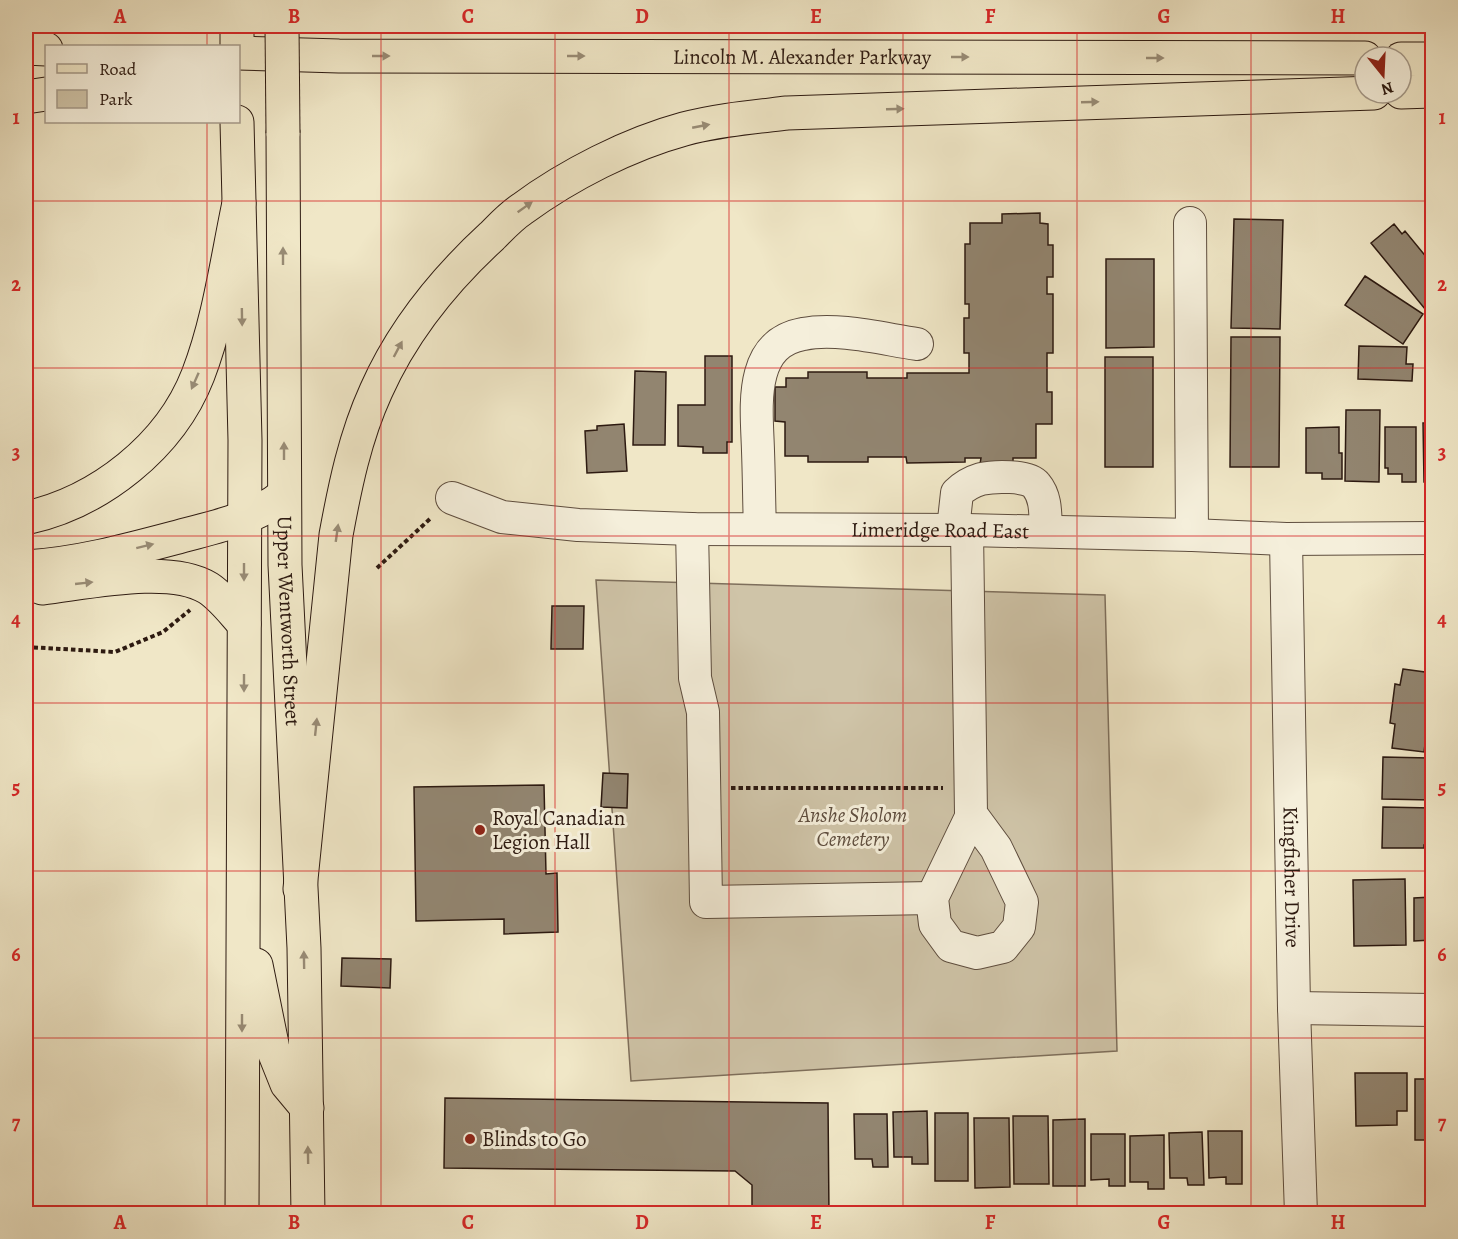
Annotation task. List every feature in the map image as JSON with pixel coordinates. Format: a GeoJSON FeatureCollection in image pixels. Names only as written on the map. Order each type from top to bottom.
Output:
{"type":"FeatureCollection","features":[{"type":"Feature","properties":{"kind":"main road"},"geometry":{"type":"LineString","coordinates":[[237,26],[237,45]]}},
{"type":"Feature","properties":{"kind":"main road","name":"Upper Wentworth Street"},"geometry":{"type":"LineString","coordinates":[[282,26],[285,576],[304,948],[308,1214]]}},
{"type":"Feature","properties":{"kind":"main road"},"geometry":{"type":"LineString","coordinates":[[26,48],[45,49]]}},
{"type":"Feature","properties":{"kind":"main road","name":"Lincoln M. Alexander Parkway"},"geometry":{"type":"LineString","coordinates":[[240,53],[339,56],[1353,58]]}},
{"type":"Feature","properties":{"kind":"main road"},"geometry":{"type":"LineString","coordinates":[[240,69],[339,56]]}},
{"type":"Feature","properties":{"kind":"main road"},"geometry":{"type":"LineString","coordinates":[[1413,58],[1432,59]]}},
{"type":"Feature","properties":{"kind":"main road"},"geometry":{"type":"LineString","coordinates":[[1413,92],[1432,91]]}},
{"type":"Feature","properties":{"kind":"main road"},"geometry":{"type":"LineString","coordinates":[[26,97],[45,94]]}},
{"type":"Feature","properties":{"kind":"main road"},"geometry":{"type":"LineString","coordinates":[[300,890],[336,535],[357,440],[376,391],[404,339],[441,287],[521,209],[578,173],[633,148],[684,129],[787,112],[1353,94]]}},
{"type":"Feature","properties":{"kind":"main road","name":"Upper Wentworth Street"},"geometry":{"type":"LineString","coordinates":[[237,127],[245,440],[242,1214]]}},
{"type":"Feature","properties":{"kind":"main road"},"geometry":{"type":"LineString","coordinates":[[26,518],[54,510],[112,481],[142,456],[170,424],[188,396],[207,349],[239,203]]}},
{"type":"Feature","properties":{"kind":"main road"},"geometry":{"type":"LineString","coordinates":[[26,567],[97,558],[244,519],[272,505],[284,495]]}},
{"type":"Feature","properties":{"kind":"main road"},"geometry":{"type":"LineString","coordinates":[[26,588],[155,575],[182,578],[207,588],[244,624]]}},
{"type":"Feature","properties":{"kind":"main road"},"geometry":{"type":"LineString","coordinates":[[243,901],[273,1049],[287,1084],[307,1108]]}},
{"type":"Feature","properties":{"kind":"street"},"geometry":{"type":"LineString","coordinates":[[1190,223],[1192,535]]}},
{"type":"Feature","properties":{"kind":"street"},"geometry":{"type":"LineString","coordinates":[[760,529],[757,391],[763,368],[771,352],[783,342],[802,334],[848,334],[917,344]]}},
{"type":"Feature","properties":{"kind":"street"},"geometry":{"type":"LineString","coordinates":[[970,801],[1022,902],[1018,927],[1003,947],[977,953],[951,946],[935,924],[932,898],[970,801],[957,493],[964,486],[982,479],[1017,477],[1025,479],[1036,484],[1045,503],[1046,531]]}},
{"type":"Feature","properties":{"kind":"street","name":"Limeridge Road East"},"geometry":{"type":"LineString","coordinates":[[452,498],[502,517],[578,525],[692,529],[1046,531],[1286,539],[1432,538]]}},
{"type":"Feature","properties":{"kind":"street"},"geometry":{"type":"LineString","coordinates":[[692,529],[695,678],[703,712],[706,902],[932,898]]}},
{"type":"Feature","properties":{"kind":"street","name":"Kingfisher Drive"},"geometry":{"type":"LineString","coordinates":[[1286,539],[1300,1214]]}},
{"type":"Feature","properties":{"kind":"street"},"geometry":{"type":"LineString","coordinates":[[1294,1008],[1432,1010]]}},
{"type":"Feature","properties":{"kind":"path"},"geometry":{"type":"LineString","coordinates":[[377,568],[452,498]]}},
{"type":"Feature","properties":{"kind":"path"},"geometry":{"type":"LineString","coordinates":[[26,647],[115,652],[163,632],[194,608]]}},
{"type":"Feature","properties":{"kind":"path"},"geometry":{"type":"LineString","coordinates":[[704,788],[970,801]]}},
{"type":"Feature","properties":{"kind":"green space","name":"Anshe Sholom Cemetery"},"geometry":{"type":"Polygon","coordinates":[[[596,580],[1105,595],[1117,1051],[631,1081],[596,580]]]}},
{"type":"Feature","properties":{"kind":"building"},"geometry":{"type":"Polygon","coordinates":[[[1040,213],[1040,223],[1048,224],[1048,245],[1053,245],[1053,277],[1047,277],[1047,294],[1053,294],[1053,353],[1047,353],[1047,392],[1052,392],[1052,424],[1036,424],[1036,458],[1013,458],[1013,463],[980,464],[981,458],[965,458],[965,462],[907,463],[906,457],[868,457],[868,462],[808,462],[808,456],[785,456],[785,422],[775,421],[775,387],[786,387],[786,378],[808,378],[808,372],[867,372],[867,378],[907,378],[907,373],[969,373],[969,353],[964,353],[964,318],[969,318],[969,304],[965,304],[965,244],[970,244],[970,223],[1002,223],[1002,214],[1040,213]]]}},
{"type":"Feature","properties":{"kind":"building"},"geometry":{"type":"Polygon","coordinates":[[[1234,219],[1283,220],[1280,329],[1231,328],[1234,219]]]}},
{"type":"Feature","properties":{"kind":"building"},"geometry":{"type":"Polygon","coordinates":[[[1394,224],[1402,234],[1405,231],[1432,264],[1432,303],[1425,309],[1371,243],[1394,224]]]}},
{"type":"Feature","properties":{"kind":"building"},"geometry":{"type":"Polygon","coordinates":[[[1106,259],[1154,259],[1154,347],[1106,348],[1106,259]]]}},
{"type":"Feature","properties":{"kind":"building"},"geometry":{"type":"Polygon","coordinates":[[[1365,276],[1423,314],[1403,344],[1345,305],[1365,276]]]}},
{"type":"Feature","properties":{"kind":"building"},"geometry":{"type":"Polygon","coordinates":[[[1231,337],[1280,337],[1279,467],[1230,467],[1231,337]]]}},
{"type":"Feature","properties":{"kind":"building"},"geometry":{"type":"Polygon","coordinates":[[[1359,346],[1407,347],[1406,364],[1413,364],[1412,381],[1358,379],[1359,346]]]}},
{"type":"Feature","properties":{"kind":"building"},"geometry":{"type":"Polygon","coordinates":[[[705,356],[732,356],[732,442],[727,442],[727,453],[703,453],[703,447],[678,446],[678,405],[705,405],[705,356]]]}},
{"type":"Feature","properties":{"kind":"building"},"geometry":{"type":"Polygon","coordinates":[[[1105,357],[1153,357],[1153,467],[1105,467],[1105,357]]]}},
{"type":"Feature","properties":{"kind":"building"},"geometry":{"type":"Polygon","coordinates":[[[635,371],[666,372],[665,445],[633,445],[635,371]]]}},
{"type":"Feature","properties":{"kind":"building"},"geometry":{"type":"Polygon","coordinates":[[[1346,410],[1380,410],[1379,482],[1345,481],[1346,410]]]}},
{"type":"Feature","properties":{"kind":"building"},"geometry":{"type":"Polygon","coordinates":[[[1431,411],[1432,481],[1424,482],[1423,423],[1431,423],[1431,411]]]}},
{"type":"Feature","properties":{"kind":"building"},"geometry":{"type":"Polygon","coordinates":[[[624,424],[627,471],[587,473],[585,431],[597,430],[597,426],[624,424]]]}},
{"type":"Feature","properties":{"kind":"building"},"geometry":{"type":"Polygon","coordinates":[[[1339,427],[1342,479],[1322,479],[1322,473],[1306,473],[1306,428],[1339,427]]]}},
{"type":"Feature","properties":{"kind":"building"},"geometry":{"type":"Polygon","coordinates":[[[1385,427],[1416,427],[1416,482],[1402,482],[1402,474],[1388,474],[1388,468],[1385,468],[1385,427]]]}},
{"type":"Feature","properties":{"kind":"building"},"geometry":{"type":"Polygon","coordinates":[[[552,606],[584,606],[583,649],[551,649],[552,606]]]}},
{"type":"Feature","properties":{"kind":"building"},"geometry":{"type":"Polygon","coordinates":[[[1403,669],[1432,673],[1424,752],[1392,748],[1395,724],[1390,723],[1395,684],[1400,685],[1403,669]]]}},
{"type":"Feature","properties":{"kind":"building"},"geometry":{"type":"Polygon","coordinates":[[[1383,757],[1429,758],[1428,774],[1432,774],[1432,800],[1382,799],[1383,757]]]}},
{"type":"Feature","properties":{"kind":"building"},"geometry":{"type":"Polygon","coordinates":[[[603,773],[628,774],[627,808],[601,807],[603,773]]]}},
{"type":"Feature","properties":{"kind":"building","name":"Royal Canadian Legion Hall"},"geometry":{"type":"Polygon","coordinates":[[[544,785],[546,874],[557,873],[558,932],[504,934],[504,919],[416,921],[414,787],[544,785]]]}},
{"type":"Feature","properties":{"kind":"building"},"geometry":{"type":"Polygon","coordinates":[[[1383,807],[1432,808],[1432,845],[1424,845],[1424,848],[1382,848],[1383,807]]]}},
{"type":"Feature","properties":{"kind":"building"},"geometry":{"type":"Polygon","coordinates":[[[1405,879],[1406,945],[1354,946],[1353,880],[1405,879]]]}},
{"type":"Feature","properties":{"kind":"building"},"geometry":{"type":"Polygon","coordinates":[[[1432,897],[1432,940],[1414,941],[1414,898],[1432,897]]]}},
{"type":"Feature","properties":{"kind":"building"},"geometry":{"type":"Polygon","coordinates":[[[342,958],[391,959],[390,988],[341,986],[342,958]]]}},
{"type":"Feature","properties":{"kind":"building"},"geometry":{"type":"Polygon","coordinates":[[[1355,1073],[1407,1073],[1407,1111],[1397,1111],[1397,1125],[1356,1126],[1355,1073]]]}},
{"type":"Feature","properties":{"kind":"building"},"geometry":{"type":"Polygon","coordinates":[[[1415,1079],[1432,1079],[1432,1140],[1415,1140],[1415,1079]]]}},
{"type":"Feature","properties":{"kind":"building"},"geometry":{"type":"Polygon","coordinates":[[[445,1098],[828,1103],[829,1214],[752,1214],[752,1185],[735,1171],[444,1168],[445,1098]]]}},
{"type":"Feature","properties":{"kind":"building"},"geometry":{"type":"Polygon","coordinates":[[[927,1111],[928,1164],[912,1164],[912,1157],[894,1157],[893,1112],[927,1111]]]}},
{"type":"Feature","properties":{"kind":"building"},"geometry":{"type":"Polygon","coordinates":[[[935,1113],[968,1113],[968,1181],[935,1181],[935,1113]]]}},
{"type":"Feature","properties":{"kind":"building"},"geometry":{"type":"Polygon","coordinates":[[[854,1114],[887,1114],[888,1167],[873,1167],[872,1159],[855,1159],[854,1114]]]}},
{"type":"Feature","properties":{"kind":"building"},"geometry":{"type":"Polygon","coordinates":[[[1013,1116],[1048,1116],[1049,1184],[1014,1184],[1013,1116]]]}},
{"type":"Feature","properties":{"kind":"building"},"geometry":{"type":"Polygon","coordinates":[[[974,1118],[1009,1118],[1010,1187],[975,1188],[974,1118]]]}},
{"type":"Feature","properties":{"kind":"building"},"geometry":{"type":"Polygon","coordinates":[[[1085,1119],[1085,1186],[1053,1186],[1053,1120],[1085,1119]]]}},
{"type":"Feature","properties":{"kind":"building"},"geometry":{"type":"Polygon","coordinates":[[[1208,1131],[1242,1131],[1242,1184],[1226,1184],[1226,1177],[1209,1178],[1208,1131]]]}},
{"type":"Feature","properties":{"kind":"building"},"geometry":{"type":"Polygon","coordinates":[[[1202,1132],[1204,1185],[1188,1185],[1187,1178],[1170,1178],[1169,1133],[1202,1132]]]}},
{"type":"Feature","properties":{"kind":"building"},"geometry":{"type":"Polygon","coordinates":[[[1091,1134],[1125,1134],[1125,1186],[1109,1186],[1109,1179],[1091,1180],[1091,1134]]]}},
{"type":"Feature","properties":{"kind":"building"},"geometry":{"type":"Polygon","coordinates":[[[1164,1135],[1164,1189],[1148,1189],[1148,1182],[1130,1182],[1130,1136],[1164,1135]]]}},
{"type":"Feature","properties":{"kind":"place","name":"Royal Canadian Legion Hall"},"geometry":{"type":"Point","coordinates":[480,830]}},
{"type":"Feature","properties":{"kind":"place","name":"Blinds to Go"},"geometry":{"type":"Point","coordinates":[470,1139]}}]}
